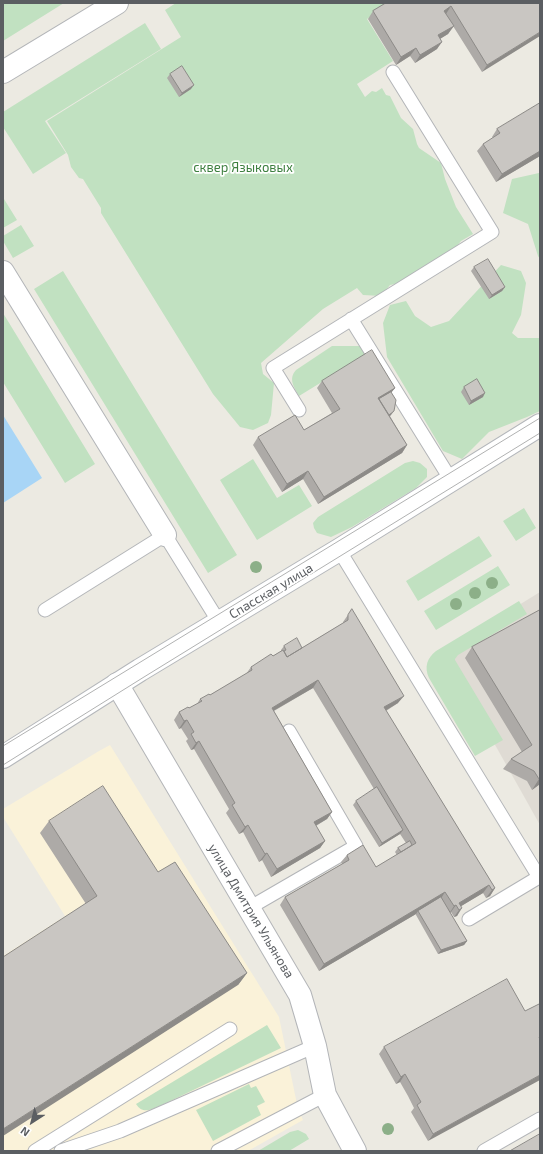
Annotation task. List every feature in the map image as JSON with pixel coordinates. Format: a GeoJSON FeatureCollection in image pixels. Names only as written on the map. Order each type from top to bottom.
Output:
{"type":"FeatureCollection","features":[{"type":"Feature","properties":{"kind":"street"},"geometry":{"type":"LineString","coordinates":[[3,72],[117,3]]}},
{"type":"Feature","properties":{"kind":"street"},"geometry":{"type":"LineString","coordinates":[[3,272],[165,535]]}},
{"type":"Feature","properties":{"kind":"street","name":"Спасская улица"},"geometry":{"type":"LineString","coordinates":[[3,756],[117,684],[339,550],[540,425]]}},
{"type":"Feature","properties":{"kind":"street","name":"улица Дмитрия Ульянова"},"geometry":{"type":"LineString","coordinates":[[117,684],[300,995],[314,1046],[325,1095],[355,1151]]}},
{"type":"Feature","properties":{"kind":"lane"},"geometry":{"type":"LineString","coordinates":[[299,410],[273,368],[492,232],[393,72]]}},
{"type":"Feature","properties":{"kind":"lane"},"geometry":{"type":"LineString","coordinates":[[351,319],[451,480]]}},
{"type":"Feature","properties":{"kind":"lane"},"geometry":{"type":"LineString","coordinates":[[45,610],[165,535],[219,622]]}},
{"type":"Feature","properties":{"kind":"lane"},"geometry":{"type":"LineString","coordinates":[[339,550],[539,877],[469,919]]}},
{"type":"Feature","properties":{"kind":"lane"},"geometry":{"type":"LineString","coordinates":[[249,908],[356,846],[289,731]]}},
{"type":"Feature","properties":{"kind":"lane"},"geometry":{"type":"LineString","coordinates":[[35,1151],[230,1028]]}},
{"type":"Feature","properties":{"kind":"lane"},"geometry":{"type":"LineString","coordinates":[[61,1151],[120,1131],[314,1046]]}},
{"type":"Feature","properties":{"kind":"lane"},"geometry":{"type":"LineString","coordinates":[[218,1151],[325,1095]]}},
{"type":"Feature","properties":{"kind":"lane"},"geometry":{"type":"LineString","coordinates":[[493,1149],[540,1119]]}},
{"type":"Feature","properties":{"kind":"shaded area"},"geometry":{"type":"Polygon","coordinates":[[[540,592],[540,825],[443,652],[540,592]]]}},
{"type":"Feature","properties":{"kind":"shaded area"},"geometry":{"type":"Polygon","coordinates":[[[110,745],[279,1017],[298,1109],[303,1120],[248,1151],[3,1151],[3,956],[65,916],[3,817],[3,809],[110,745]]]}},
{"type":"Feature","properties":{"kind":"green space"},"geometry":{"type":"Polygon","coordinates":[[[3,3],[64,3],[3,41],[3,3]]]}},
{"type":"Feature","properties":{"kind":"green space","name":"сквер Языковых"},"geometry":{"type":"Polygon","coordinates":[[[176,3],[391,3],[367,19],[393,61],[357,84],[365,97],[372,91],[376,92],[382,88],[386,95],[390,96],[401,118],[413,129],[419,148],[441,163],[445,179],[456,207],[473,234],[461,241],[453,251],[405,282],[390,285],[381,296],[363,295],[357,288],[323,309],[261,363],[263,374],[274,383],[271,415],[268,423],[253,430],[240,427],[213,394],[101,213],[101,208],[83,179],[79,178],[71,167],[68,155],[47,121],[181,37],[165,10],[176,3]]]}},
{"type":"Feature","properties":{"kind":"green space"},"geometry":{"type":"Polygon","coordinates":[[[145,23],[161,49],[45,121],[66,153],[33,174],[3,127],[3,112],[145,23]]]}},
{"type":"Feature","properties":{"kind":"green space"},"geometry":{"type":"Polygon","coordinates":[[[539,173],[540,259],[528,224],[503,213],[512,179],[539,173]]]}},
{"type":"Feature","properties":{"kind":"green space"},"geometry":{"type":"Polygon","coordinates":[[[3,199],[17,220],[3,228],[3,199]]]}},
{"type":"Feature","properties":{"kind":"green space"},"geometry":{"type":"Polygon","coordinates":[[[21,225],[34,246],[13,258],[3,241],[3,236],[21,225]]]}},
{"type":"Feature","properties":{"kind":"green space"},"geometry":{"type":"Polygon","coordinates":[[[501,265],[521,271],[526,283],[521,315],[512,333],[518,338],[540,337],[540,411],[489,432],[462,459],[443,451],[387,357],[383,323],[390,305],[406,301],[415,316],[431,327],[449,321],[501,265]]]}},
{"type":"Feature","properties":{"kind":"green space"},"geometry":{"type":"Polygon","coordinates":[[[63,271],[237,555],[208,573],[34,289],[63,271]]]}},
{"type":"Feature","properties":{"kind":"green space"},"geometry":{"type":"Polygon","coordinates":[[[3,313],[95,464],[65,483],[3,382],[3,313]]]}},
{"type":"Feature","properties":{"kind":"green space"},"geometry":{"type":"Polygon","coordinates":[[[332,346],[361,346],[366,355],[299,396],[292,380],[294,373],[296,370],[332,346]]]}},
{"type":"Feature","properties":{"kind":"green space"},"geometry":{"type":"Polygon","coordinates":[[[253,459],[277,498],[299,485],[312,506],[257,540],[220,480],[253,459]]]}},
{"type":"Feature","properties":{"kind":"green space"},"geometry":{"type":"Polygon","coordinates":[[[413,461],[420,463],[427,469],[427,477],[416,488],[352,527],[331,537],[317,533],[313,523],[318,517],[405,463],[413,461]]]}},
{"type":"Feature","properties":{"kind":"green space"},"geometry":{"type":"Polygon","coordinates":[[[524,508],[536,528],[516,541],[503,521],[524,508]]]}},
{"type":"Feature","properties":{"kind":"green space"},"geometry":{"type":"Polygon","coordinates":[[[479,536],[492,556],[418,601],[406,581],[479,536]]]}},
{"type":"Feature","properties":{"kind":"green space"},"geometry":{"type":"Polygon","coordinates":[[[498,566],[510,585],[436,630],[424,611],[498,566]]]}},
{"type":"Feature","properties":{"kind":"green space"},"geometry":{"type":"Polygon","coordinates":[[[519,601],[527,614],[458,655],[455,659],[503,740],[475,756],[429,678],[427,674],[427,663],[436,651],[519,601]]]}},
{"type":"Feature","properties":{"kind":"green space"},"geometry":{"type":"Polygon","coordinates":[[[267,1025],[281,1048],[155,1108],[145,1110],[136,1104],[267,1025]]]}},
{"type":"Feature","properties":{"kind":"green space"},"geometry":{"type":"Polygon","coordinates":[[[249,1084],[251,1088],[256,1086],[265,1102],[257,1106],[261,1115],[213,1141],[196,1110],[249,1084]]]}},
{"type":"Feature","properties":{"kind":"green space"},"geometry":{"type":"Polygon","coordinates":[[[298,1130],[306,1134],[309,1139],[289,1151],[258,1151],[290,1132],[298,1130]]]}},
{"type":"Feature","properties":{"kind":"water"},"geometry":{"type":"Polygon","coordinates":[[[3,415],[42,478],[3,503],[3,415]]]}},
{"type":"Feature","properties":{"kind":"building"},"geometry":{"type":"Polygon","coordinates":[[[386,3],[540,3],[540,32],[487,65],[451,6],[444,11],[454,26],[438,35],[442,42],[420,55],[416,48],[401,57],[373,11],[386,3]]]}},
{"type":"Feature","properties":{"kind":"building"},"geometry":{"type":"Polygon","coordinates":[[[182,66],[194,85],[182,93],[170,74],[182,66]]]}},
{"type":"Feature","properties":{"kind":"building"},"geometry":{"type":"Polygon","coordinates":[[[540,103],[540,151],[502,174],[483,144],[500,133],[497,129],[540,103]]]}},
{"type":"Feature","properties":{"kind":"building"},"geometry":{"type":"Polygon","coordinates":[[[488,259],[505,287],[492,295],[474,267],[488,259]]]}},
{"type":"Feature","properties":{"kind":"building"},"geometry":{"type":"Polygon","coordinates":[[[372,350],[395,388],[378,398],[407,445],[324,497],[308,471],[287,484],[258,437],[295,415],[304,430],[340,409],[322,381],[372,350]]]}},
{"type":"Feature","properties":{"kind":"building"},"geometry":{"type":"Polygon","coordinates":[[[477,379],[485,393],[471,401],[464,387],[477,379]]]}},
{"type":"Feature","properties":{"kind":"building"},"geometry":{"type":"Polygon","coordinates":[[[391,392],[396,400],[394,411],[389,415],[379,399],[391,392]]]}},
{"type":"Feature","properties":{"kind":"building"},"geometry":{"type":"Polygon","coordinates":[[[352,609],[404,696],[384,707],[495,888],[492,890],[489,885],[459,903],[462,908],[459,910],[456,905],[454,906],[445,892],[324,964],[285,897],[349,860],[347,855],[363,845],[376,867],[416,843],[318,680],[272,708],[332,812],[314,822],[325,841],[277,869],[267,853],[265,854],[248,825],[245,827],[232,805],[235,803],[199,741],[196,743],[191,734],[194,732],[187,720],[184,721],[179,712],[202,701],[200,699],[209,694],[210,695],[252,670],[251,667],[271,654],[273,656],[283,650],[287,657],[348,620],[348,615],[352,609]]]}},
{"type":"Feature","properties":{"kind":"building"},"geometry":{"type":"Polygon","coordinates":[[[540,610],[539,779],[534,771],[511,759],[532,745],[472,647],[540,610]]]}},
{"type":"Feature","properties":{"kind":"building"},"geometry":{"type":"Polygon","coordinates":[[[297,638],[302,648],[287,657],[284,651],[286,650],[284,646],[297,638]]]}},
{"type":"Feature","properties":{"kind":"building"},"geometry":{"type":"Polygon","coordinates":[[[103,786],[158,872],[175,862],[247,973],[3,1129],[3,957],[97,896],[49,821],[103,786]]]}},
{"type":"Feature","properties":{"kind":"building"},"geometry":{"type":"Polygon","coordinates":[[[377,787],[403,830],[382,843],[356,801],[377,787]]]}},
{"type":"Feature","properties":{"kind":"building"},"geometry":{"type":"Polygon","coordinates":[[[410,841],[412,845],[401,852],[398,848],[410,841]]]}},
{"type":"Feature","properties":{"kind":"building"},"geometry":{"type":"Polygon","coordinates":[[[441,897],[467,941],[441,950],[418,911],[441,897]]]}},
{"type":"Feature","properties":{"kind":"building"},"geometry":{"type":"Polygon","coordinates":[[[507,979],[525,1011],[539,1004],[540,1006],[540,1075],[433,1134],[417,1105],[421,1102],[405,1074],[401,1077],[384,1047],[507,979]]]}},
{"type":"Feature","properties":{"kind":"building"},"geometry":{"type":"Polygon","coordinates":[[[540,1134],[540,1151],[510,1151],[540,1134]]]}},
{"type":"Feature","properties":{"kind":"tram line"},"geometry":{"type":"LineString","coordinates":[[3,746],[540,418]]}},
{"type":"Feature","properties":{"kind":"tram line"},"geometry":{"type":"LineString","coordinates":[[3,765],[540,433]]}}]}
